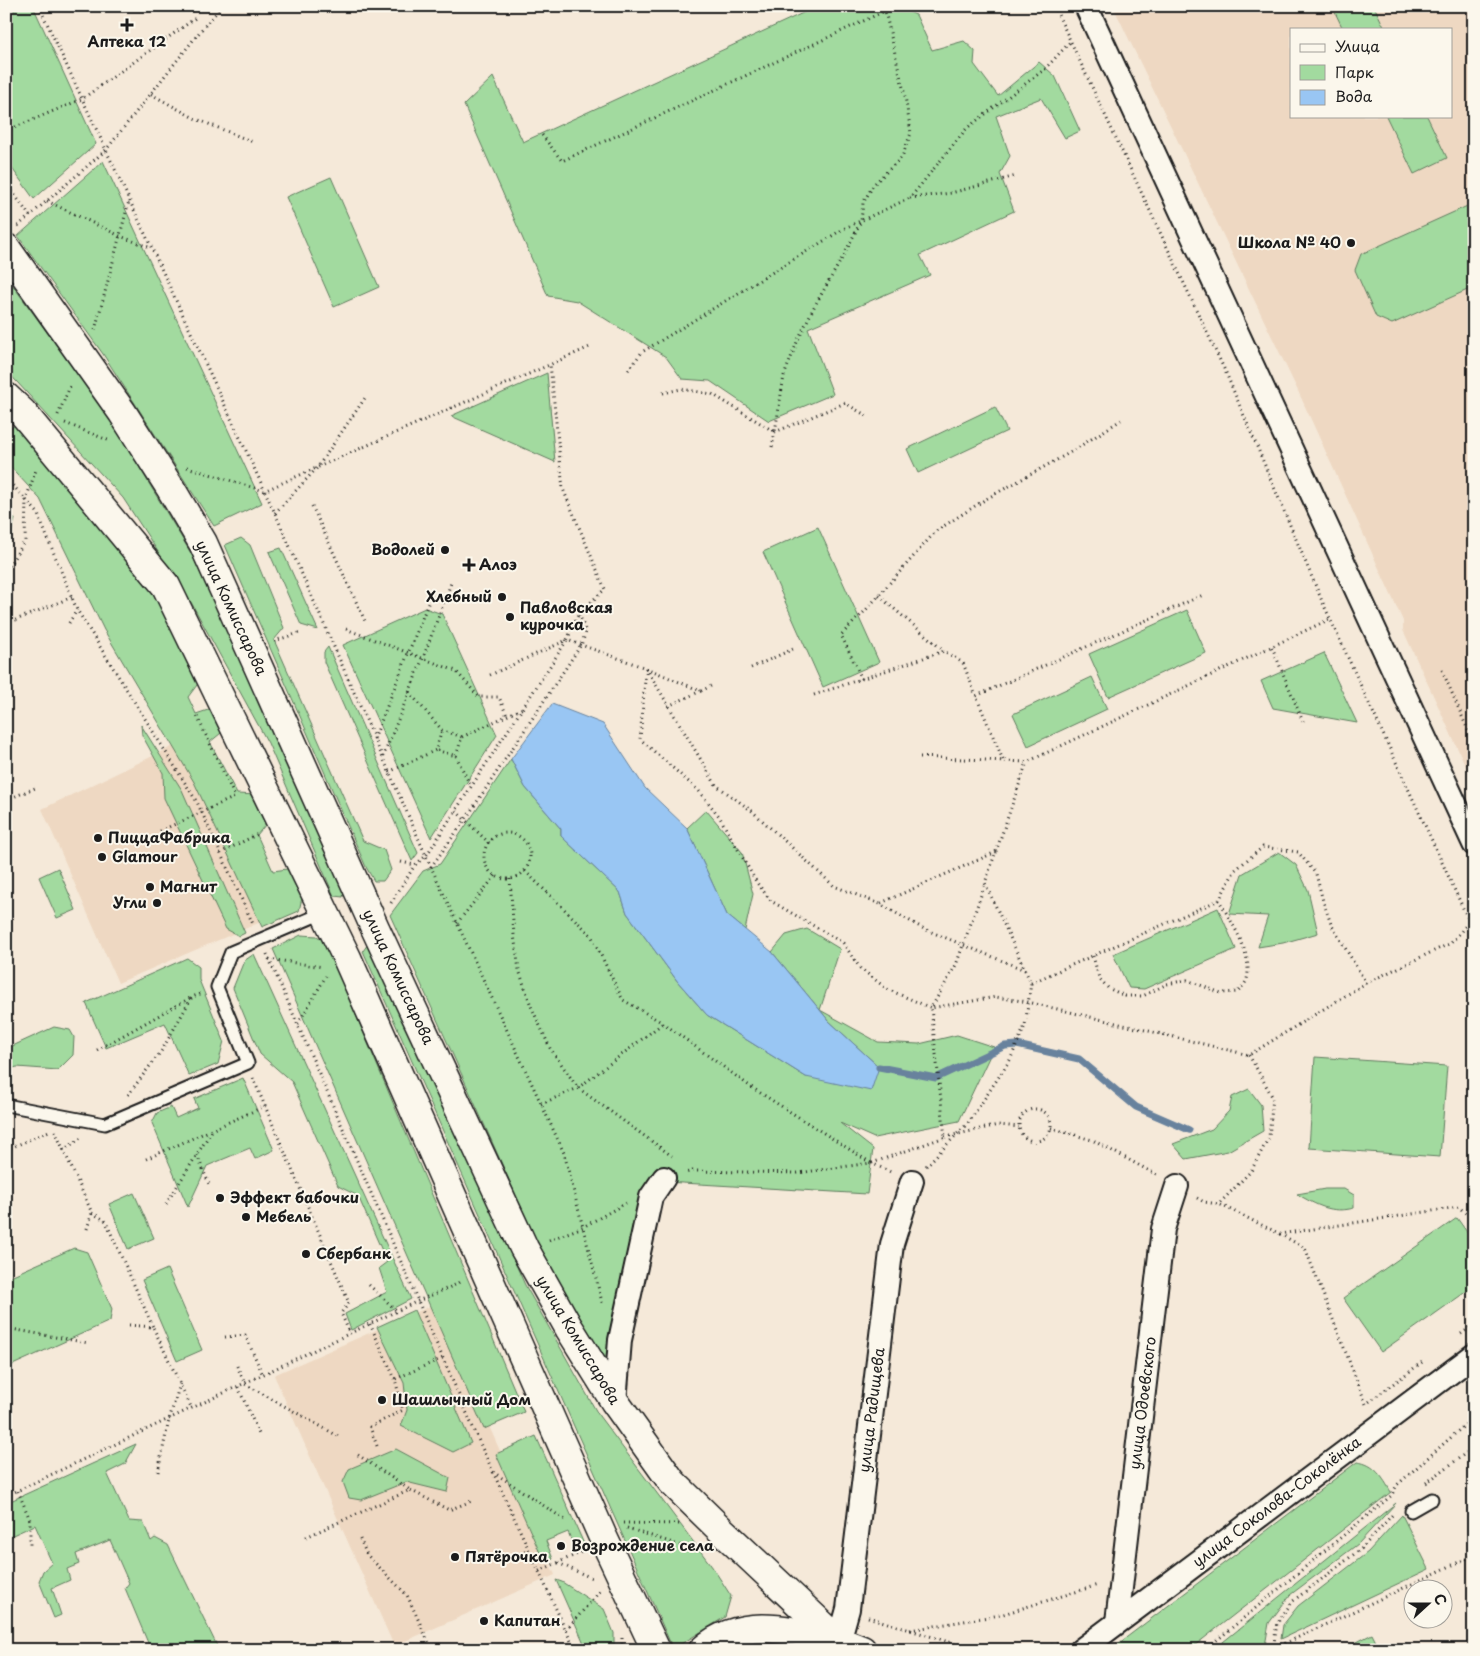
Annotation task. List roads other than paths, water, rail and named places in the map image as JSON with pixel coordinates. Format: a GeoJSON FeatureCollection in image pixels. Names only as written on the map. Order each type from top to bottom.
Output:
{"type":"FeatureCollection","features":[{"type":"Feature","properties":{"kind":"main road","name":"улица Комиссарова"},"geometry":{"type":"LineString","coordinates":[[9,240],[122,412],[203,544],[375,928],[524,1248],[569,1328],[615,1402],[672,1482],[701,1511],[850,1645]]}},
{"type":"Feature","properties":{"kind":"main road"},"geometry":{"type":"LineString","coordinates":[[6,397],[22,412],[166,586],[355,976],[602,1535],[656,1650]]}},
{"type":"Feature","properties":{"kind":"main road"},"geometry":{"type":"LineString","coordinates":[[703,1650],[713,1641],[739,1630],[777,1628],[850,1645]]}},
{"type":"Feature","properties":{"kind":"street"},"geometry":{"type":"LineString","coordinates":[[1086,6],[1474,844]]}},
{"type":"Feature","properties":{"kind":"street"},"geometry":{"type":"LineString","coordinates":[[615,1402],[620,1340],[651,1197],[664,1178]]}},
{"type":"Feature","properties":{"kind":"street","name":"улица Радищева"},"geometry":{"type":"LineString","coordinates":[[850,1645],[848,1608],[892,1244],[912,1181]]}},
{"type":"Feature","properties":{"kind":"street","name":"улица Одоевского"},"geometry":{"type":"LineString","coordinates":[[1117,1622],[1163,1229],[1177,1186]]}},
{"type":"Feature","properties":{"kind":"street","name":"улица Соколова-Соколёнка"},"geometry":{"type":"LineString","coordinates":[[1081,1650],[1474,1355]]}},
{"type":"Feature","properties":{"kind":"lane"},"geometry":{"type":"LineString","coordinates":[[6,1105],[105,1124],[248,1063],[218,987],[231,952],[325,912]]}},
{"type":"Feature","properties":{"kind":"lane"},"geometry":{"type":"LineString","coordinates":[[1410,1511],[1432,1499]]}},
{"type":"Feature","properties":{"kind":"water"},"geometry":{"type":"Polygon","coordinates":[[[552,704],[603,724],[645,788],[687,828],[727,915],[772,952],[829,1021],[879,1067],[871,1091],[806,1077],[707,1015],[678,982],[627,913],[620,892],[561,836],[561,829],[525,787],[511,759],[552,704]]]}},
{"type":"Feature","properties":{"kind":"waterway"},"geometry":{"type":"LineString","coordinates":[[879,1067],[936,1078],[1005,1046],[1017,1045],[1079,1059],[1136,1107],[1189,1130]]}},
{"type":"Feature","properties":{"kind":"place","name":"Аптека 12"},"geometry":{"type":"Point","coordinates":[127,25]}},
{"type":"Feature","properties":{"kind":"place","name":"Школа № 40"},"geometry":{"type":"Point","coordinates":[1351,243]}},
{"type":"Feature","properties":{"kind":"place","name":"Водолей"},"geometry":{"type":"Point","coordinates":[445,550]}},
{"type":"Feature","properties":{"kind":"place","name":"Алоэ"},"geometry":{"type":"Point","coordinates":[469,565]}},
{"type":"Feature","properties":{"kind":"place","name":"Хлебный"},"geometry":{"type":"Point","coordinates":[502,597]}},
{"type":"Feature","properties":{"kind":"place","name":"Павловская курочка"},"geometry":{"type":"Point","coordinates":[510,617]}},
{"type":"Feature","properties":{"kind":"place","name":"ПиццаФабрика"},"geometry":{"type":"Point","coordinates":[98,838]}},
{"type":"Feature","properties":{"kind":"place","name":"Glamour"},"geometry":{"type":"Point","coordinates":[102,857]}},
{"type":"Feature","properties":{"kind":"place","name":"Магнит"},"geometry":{"type":"Point","coordinates":[150,887]}},
{"type":"Feature","properties":{"kind":"place","name":"Угли"},"geometry":{"type":"Point","coordinates":[157,903]}},
{"type":"Feature","properties":{"kind":"place","name":"Эффект бабочки"},"geometry":{"type":"Point","coordinates":[220,1198]}},
{"type":"Feature","properties":{"kind":"place","name":"Мебель"},"geometry":{"type":"Point","coordinates":[246,1217]}},
{"type":"Feature","properties":{"kind":"place","name":"Сбербанк"},"geometry":{"type":"Point","coordinates":[306,1254]}},
{"type":"Feature","properties":{"kind":"place","name":"Шашлычный Дом"},"geometry":{"type":"Point","coordinates":[382,1400]}},
{"type":"Feature","properties":{"kind":"place","name":"Возрождение села"},"geometry":{"type":"Point","coordinates":[561,1546]}},
{"type":"Feature","properties":{"kind":"place","name":"Пятёрочка"},"geometry":{"type":"Point","coordinates":[455,1557]}},
{"type":"Feature","properties":{"kind":"place","name":"Капитан"},"geometry":{"type":"Point","coordinates":[484,1621]}}]}
